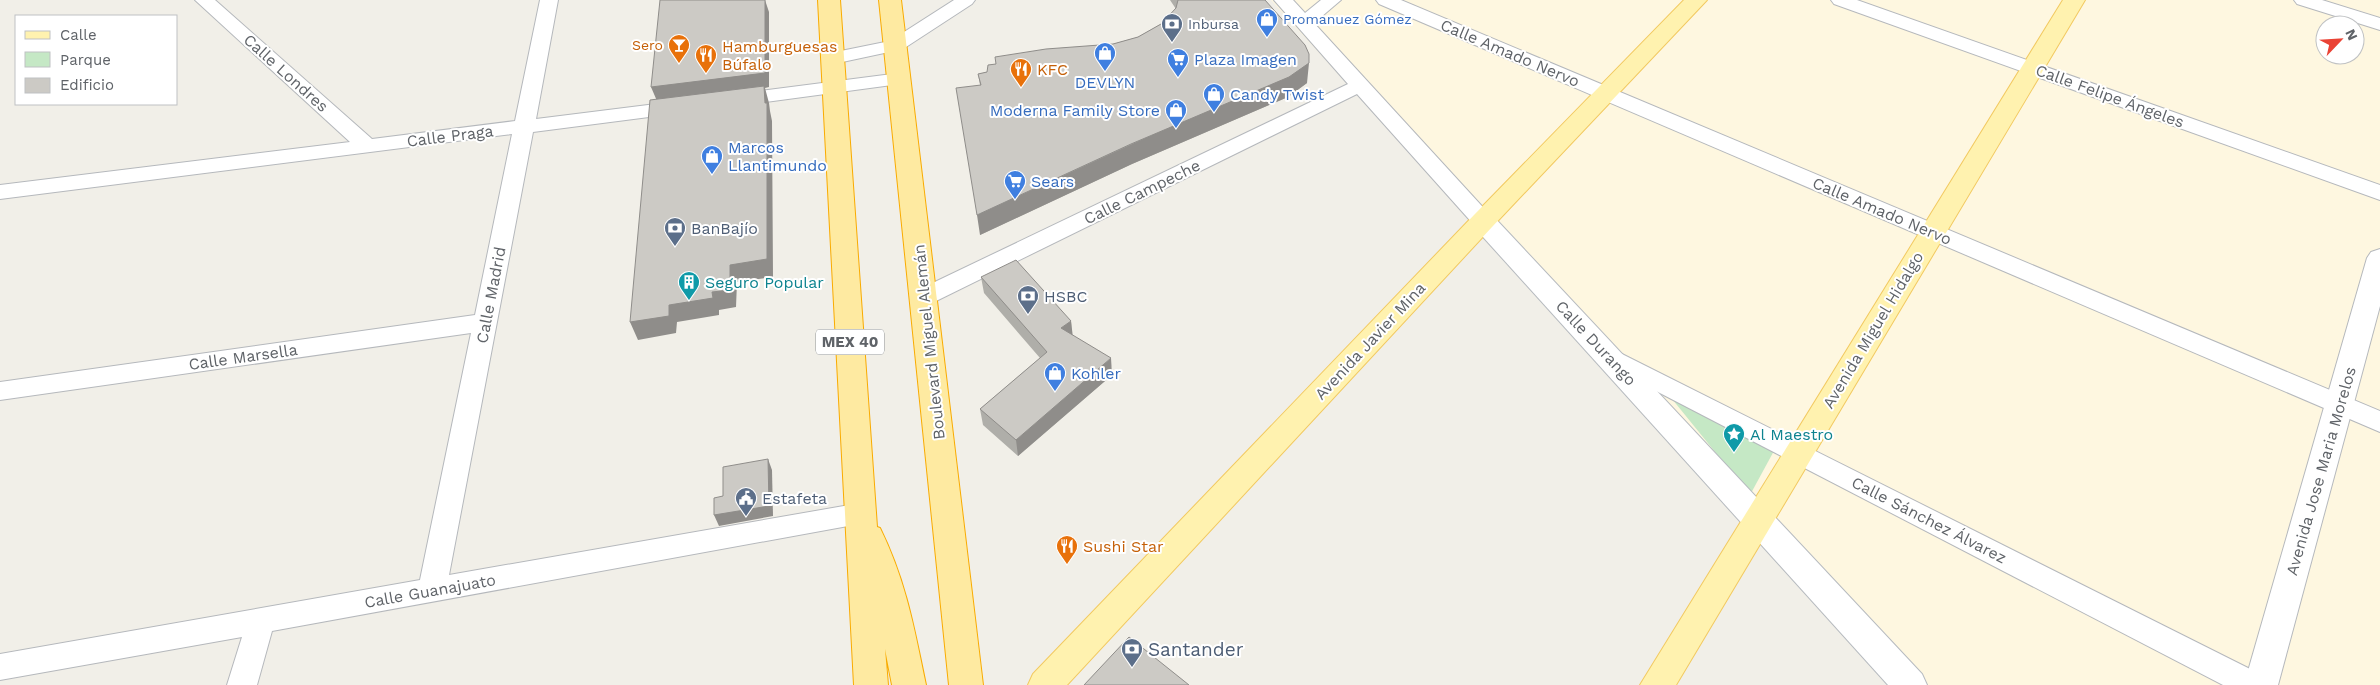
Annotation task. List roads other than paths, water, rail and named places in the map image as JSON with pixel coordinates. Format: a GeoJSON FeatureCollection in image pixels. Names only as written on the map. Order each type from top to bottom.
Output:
{"type":"FeatureCollection","features":[{"type":"Feature","properties":{"kind":"highway","name":"MEX 40"},"geometry":{"type":"LineString","coordinates":[[829,0],[871,685]]}},
{"type":"Feature","properties":{"kind":"highway","name":"Boulevard Miguel Alemán"},"geometry":{"type":"LineString","coordinates":[[890,0],[966,685]]}},
{"type":"Feature","properties":{"kind":"highway"},"geometry":{"type":"LineString","coordinates":[[861,514],[889,589],[910,685]]}},
{"type":"Feature","properties":{"kind":"main road","name":"Avenida Javier Mina"},"geometry":{"type":"LineString","coordinates":[[1045,685],[1483,221],[1696,0]]}},
{"type":"Feature","properties":{"kind":"main road","name":"Avenida Miguel Hidalgo"},"geometry":{"type":"LineString","coordinates":[[1657,685],[2074,0]]}},
{"type":"Feature","properties":{"kind":"street","name":"Calle Londres"},"geometry":{"type":"LineString","coordinates":[[204,0],[367,146]]}},
{"type":"Feature","properties":{"kind":"street","name":"Calle Madrid"},"geometry":{"type":"LineString","coordinates":[[432,590],[549,0]]}},
{"type":"Feature","properties":{"kind":"street"},"geometry":{"type":"LineString","coordinates":[[833,58],[896,45],[966,0]]}},
{"type":"Feature","properties":{"kind":"street","name":"Calle Durango"},"geometry":{"type":"LineString","coordinates":[[1283,0],[1359,86],[1910,685]]}},
{"type":"Feature","properties":{"kind":"street"},"geometry":{"type":"LineString","coordinates":[[1303,23],[1332,0]]}},
{"type":"Feature","properties":{"kind":"street","name":"Calle Amado Nervo"},"geometry":{"type":"LineString","coordinates":[[1385,0],[2380,422]]}},
{"type":"Feature","properties":{"kind":"street","name":"Calle Felipe Ángeles"},"geometry":{"type":"LineString","coordinates":[[1840,0],[2380,193]]}},
{"type":"Feature","properties":{"kind":"street"},"geometry":{"type":"LineString","coordinates":[[2303,0],[2380,24]]}},
{"type":"Feature","properties":{"kind":"street","name":"Calle Praga"},"geometry":{"type":"LineString","coordinates":[[0,192],[900,80]]}},
{"type":"Feature","properties":{"kind":"street","name":"Calle Campeche"},"geometry":{"type":"LineString","coordinates":[[924,297],[1359,86]]}},
{"type":"Feature","properties":{"kind":"street","name":"Avenida Jose Maria Morelos"},"geometry":{"type":"LineString","coordinates":[[2261,685],[2380,258]]}},
{"type":"Feature","properties":{"kind":"street","name":"Calle Marsella"},"geometry":{"type":"LineString","coordinates":[[0,391],[485,322]]}},
{"type":"Feature","properties":{"kind":"street","name":"Calle Sánchez Álvarez"},"geometry":{"type":"LineString","coordinates":[[1606,354],[2252,685]]}},
{"type":"Feature","properties":{"kind":"street","name":"Calle Guanajuato"},"geometry":{"type":"LineString","coordinates":[[0,667],[861,514]]}},
{"type":"Feature","properties":{"kind":"street"},"geometry":{"type":"LineString","coordinates":[[242,685],[260,621]]}},
{"type":"Feature","properties":{"kind":"place","name":"Promanuez Gómez"},"geometry":{"type":"Point","coordinates":[1267,38]}},
{"type":"Feature","properties":{"kind":"place","name":"Inbursa"},"geometry":{"type":"Point","coordinates":[1172,43]}},
{"type":"Feature","properties":{"kind":"place","name":"Sero"},"geometry":{"type":"Point","coordinates":[679,64]}},
{"type":"Feature","properties":{"kind":"place","name":"DEVLYN"},"geometry":{"type":"Point","coordinates":[1105,72]}},
{"type":"Feature","properties":{"kind":"place","name":"Hamburguesas Búfalo"},"geometry":{"type":"Point","coordinates":[706,74]}},
{"type":"Feature","properties":{"kind":"place","name":"Plaza Imagen"},"geometry":{"type":"Point","coordinates":[1178,78]}},
{"type":"Feature","properties":{"kind":"place","name":"KFC"},"geometry":{"type":"Point","coordinates":[1021,88]}},
{"type":"Feature","properties":{"kind":"place","name":"Candy Twist"},"geometry":{"type":"Point","coordinates":[1214,113]}},
{"type":"Feature","properties":{"kind":"place","name":"Moderna Family Store"},"geometry":{"type":"Point","coordinates":[1176,129]}},
{"type":"Feature","properties":{"kind":"place","name":"Marcos Llantimundo"},"geometry":{"type":"Point","coordinates":[712,175]}},
{"type":"Feature","properties":{"kind":"place","name":"Sears"},"geometry":{"type":"Point","coordinates":[1015,200]}},
{"type":"Feature","properties":{"kind":"place","name":"BanBajío"},"geometry":{"type":"Point","coordinates":[675,247]}},
{"type":"Feature","properties":{"kind":"place","name":"Seguro Popular"},"geometry":{"type":"Point","coordinates":[689,301]}},
{"type":"Feature","properties":{"kind":"place","name":"HSBC"},"geometry":{"type":"Point","coordinates":[1028,315]}},
{"type":"Feature","properties":{"kind":"place","name":"Kohler"},"geometry":{"type":"Point","coordinates":[1055,392]}},
{"type":"Feature","properties":{"kind":"place","name":"Al Maestro"},"geometry":{"type":"Point","coordinates":[1734,453]}},
{"type":"Feature","properties":{"kind":"place","name":"Estafeta"},"geometry":{"type":"Point","coordinates":[746,517]}},
{"type":"Feature","properties":{"kind":"place","name":"Sushi Star"},"geometry":{"type":"Point","coordinates":[1067,565]}},
{"type":"Feature","properties":{"kind":"place","name":"Santander"},"geometry":{"type":"Point","coordinates":[1132,668]}}]}
